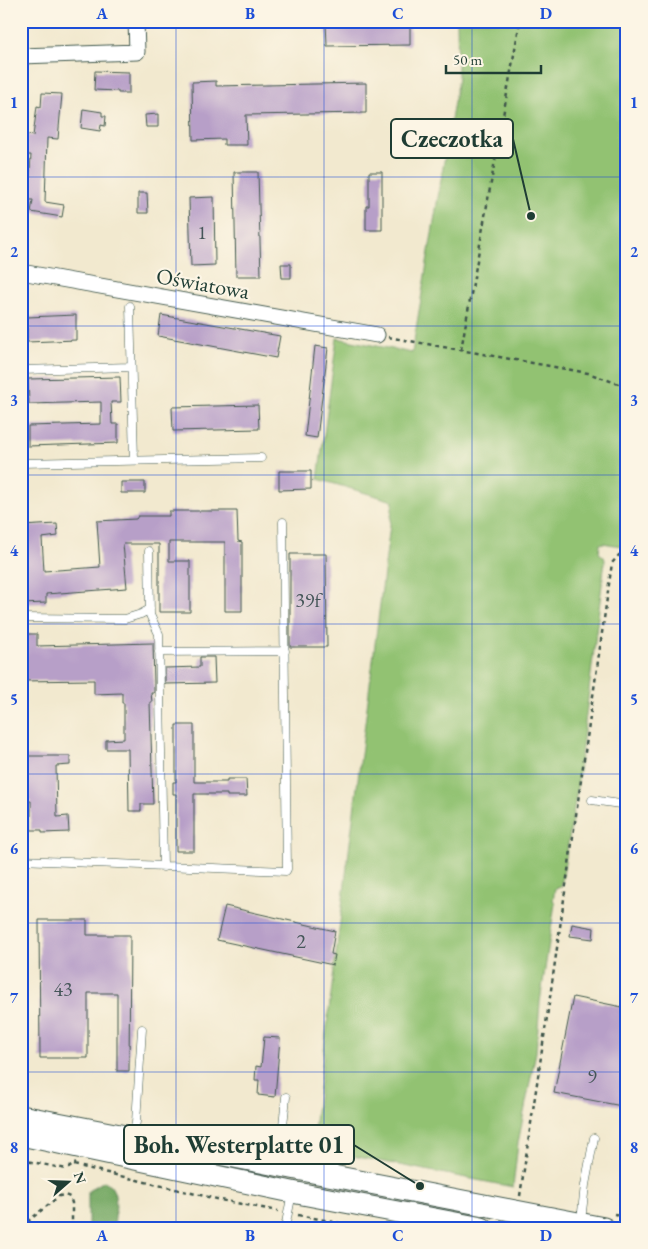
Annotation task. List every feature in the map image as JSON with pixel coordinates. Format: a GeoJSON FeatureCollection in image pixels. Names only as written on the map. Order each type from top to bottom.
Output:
{"type":"FeatureCollection","features":[{"type":"Feature","properties":{"kind":"main road"},"geometry":{"type":"LineString","coordinates":[[21,1116],[604,1228]]}},
{"type":"Feature","properties":{"kind":"main road"},"geometry":{"type":"LineString","coordinates":[[21,1135],[292,1192],[482,1228]]}},
{"type":"Feature","properties":{"kind":"street"},"geometry":{"type":"LineString","coordinates":[[21,56],[137,52],[136,21]]}},
{"type":"Feature","properties":{"kind":"street","name":"Oświatowa"},"geometry":{"type":"LineString","coordinates":[[21,272],[377,334]]}},
{"type":"Feature","properties":{"kind":"lane"},"geometry":{"type":"LineString","coordinates":[[130,306],[134,460]]}},
{"type":"Feature","properties":{"kind":"lane"},"geometry":{"type":"LineString","coordinates":[[21,370],[131,366]]}},
{"type":"Feature","properties":{"kind":"lane"},"geometry":{"type":"LineString","coordinates":[[21,463],[261,458]]}},
{"type":"Feature","properties":{"kind":"lane"},"geometry":{"type":"LineString","coordinates":[[21,860],[284,872],[287,869],[283,522]]}},
{"type":"Feature","properties":{"kind":"lane"},"geometry":{"type":"LineString","coordinates":[[149,551],[150,615],[159,634],[163,867]]}},
{"type":"Feature","properties":{"kind":"lane"},"geometry":{"type":"LineString","coordinates":[[21,618],[125,619],[150,609]]}},
{"type":"Feature","properties":{"kind":"lane"},"geometry":{"type":"LineString","coordinates":[[159,652],[285,651]]}},
{"type":"Feature","properties":{"kind":"lane"},"geometry":{"type":"LineString","coordinates":[[592,800],[627,805]]}},
{"type":"Feature","properties":{"kind":"lane"},"geometry":{"type":"LineString","coordinates":[[133,1138],[136,1122],[142,1029]]}},
{"type":"Feature","properties":{"kind":"lane"},"geometry":{"type":"LineString","coordinates":[[279,1165],[286,1097]]}},
{"type":"Feature","properties":{"kind":"lane"},"geometry":{"type":"LineString","coordinates":[[581,1223],[584,1185],[594,1138]]}},
{"type":"Feature","properties":{"kind":"lane"},"geometry":{"type":"LineString","coordinates":[[285,1228],[292,1192]]}},
{"type":"Feature","properties":{"kind":"path"},"geometry":{"type":"LineString","coordinates":[[461,350],[520,21]]}},
{"type":"Feature","properties":{"kind":"path"},"geometry":{"type":"LineString","coordinates":[[377,334],[588,373],[627,387]]}},
{"type":"Feature","properties":{"kind":"path"},"geometry":{"type":"LineString","coordinates":[[517,1211],[549,1007],[612,563],[619,555],[627,552]]}},
{"type":"Feature","properties":{"kind":"path"},"geometry":{"type":"LineString","coordinates":[[69,1163],[77,1167],[220,1200],[365,1228]]}},
{"type":"Feature","properties":{"kind":"path"},"geometry":{"type":"LineString","coordinates":[[21,1227],[59,1196],[65,1195],[70,1197],[72,1203],[72,1228]]}},
{"type":"Feature","properties":{"kind":"green space"},"geometry":{"type":"Polygon","coordinates":[[[457,21],[627,21],[627,530],[621,534],[621,540],[627,547],[600,544],[599,553],[605,560],[576,796],[561,887],[555,888],[553,900],[555,903],[540,1002],[536,1052],[518,1143],[513,1187],[292,1144],[291,1136],[293,1127],[314,1129],[393,501],[318,479],[337,338],[412,353],[458,78],[457,21]]]}},
{"type":"Feature","properties":{"kind":"green space"},"geometry":{"type":"Polygon","coordinates":[[[104,1181],[113,1189],[115,1195],[114,1228],[88,1228],[88,1191],[104,1181]]]}},
{"type":"Feature","properties":{"kind":"building"},"geometry":{"type":"Polygon","coordinates":[[[326,21],[410,21],[410,45],[327,46],[326,21]]]}},
{"type":"Feature","properties":{"kind":"building"},"geometry":{"type":"Polygon","coordinates":[[[95,71],[129,72],[129,93],[94,90],[95,71]]]}},
{"type":"Feature","properties":{"kind":"building"},"geometry":{"type":"Polygon","coordinates":[[[216,81],[216,86],[366,83],[366,113],[246,115],[247,145],[224,145],[224,139],[193,140],[192,82],[216,81]]]}},
{"type":"Feature","properties":{"kind":"building"},"geometry":{"type":"Polygon","coordinates":[[[42,93],[62,94],[58,139],[47,138],[45,202],[64,205],[62,217],[31,212],[33,200],[27,200],[31,155],[21,155],[21,134],[33,136],[37,106],[41,107],[42,93]]]}},
{"type":"Feature","properties":{"kind":"building"},"geometry":{"type":"Polygon","coordinates":[[[83,109],[102,112],[102,116],[106,116],[105,126],[101,125],[100,131],[81,128],[83,109]]]}},
{"type":"Feature","properties":{"kind":"building"},"geometry":{"type":"Polygon","coordinates":[[[158,114],[158,127],[146,127],[145,115],[158,114]]]}},
{"type":"Feature","properties":{"kind":"building"},"geometry":{"type":"Polygon","coordinates":[[[234,172],[258,172],[261,276],[236,276],[234,172]]]}},
{"type":"Feature","properties":{"kind":"building"},"geometry":{"type":"Polygon","coordinates":[[[369,172],[382,172],[382,230],[366,230],[366,206],[369,206],[369,172]]]}},
{"type":"Feature","properties":{"kind":"building"},"geometry":{"type":"Polygon","coordinates":[[[138,193],[147,193],[148,213],[138,213],[138,193]]]}},
{"type":"Feature","properties":{"kind":"building"},"geometry":{"type":"Polygon","coordinates":[[[214,197],[215,265],[191,266],[189,198],[214,197]]]}},
{"type":"Feature","properties":{"kind":"building"},"geometry":{"type":"Polygon","coordinates":[[[281,264],[291,264],[291,278],[282,278],[281,264]]]}},
{"type":"Feature","properties":{"kind":"building"},"geometry":{"type":"Polygon","coordinates":[[[76,315],[76,340],[27,342],[27,317],[76,315]]]}},
{"type":"Feature","properties":{"kind":"building"},"geometry":{"type":"Polygon","coordinates":[[[161,315],[280,336],[276,358],[158,336],[161,315]]]}},
{"type":"Feature","properties":{"kind":"building"},"geometry":{"type":"Polygon","coordinates":[[[315,346],[328,348],[317,438],[305,436],[315,346]]]}},
{"type":"Feature","properties":{"kind":"building"},"geometry":{"type":"Polygon","coordinates":[[[120,377],[121,402],[111,402],[112,424],[118,424],[118,443],[28,446],[28,426],[101,424],[101,402],[29,404],[28,379],[120,377]]]}},
{"type":"Feature","properties":{"kind":"building"},"geometry":{"type":"Polygon","coordinates":[[[258,405],[259,429],[173,431],[172,407],[258,405]]]}},
{"type":"Feature","properties":{"kind":"building"},"geometry":{"type":"Polygon","coordinates":[[[279,471],[311,471],[311,489],[279,490],[279,471]]]}},
{"type":"Feature","properties":{"kind":"building"},"geometry":{"type":"Polygon","coordinates":[[[121,482],[145,482],[145,493],[121,493],[121,482]]]}},
{"type":"Feature","properties":{"kind":"building"},"geometry":{"type":"Polygon","coordinates":[[[169,511],[237,511],[238,541],[242,542],[242,611],[225,611],[225,542],[169,542],[169,561],[190,561],[190,612],[159,612],[159,544],[123,544],[127,588],[46,594],[46,603],[21,604],[21,526],[57,524],[58,536],[42,538],[44,571],[100,567],[97,521],[136,519],[138,516],[169,516],[169,511]]]}},
{"type":"Feature","properties":{"kind":"building"},"geometry":{"type":"Polygon","coordinates":[[[290,554],[326,554],[327,647],[290,647],[290,554]]]}},
{"type":"Feature","properties":{"kind":"building"},"geometry":{"type":"Polygon","coordinates":[[[21,634],[37,634],[37,646],[153,643],[154,693],[151,693],[152,702],[150,702],[153,804],[141,804],[141,811],[129,811],[128,749],[106,749],[106,740],[124,739],[124,703],[122,703],[122,693],[94,694],[94,680],[21,681],[21,634]]]}},
{"type":"Feature","properties":{"kind":"building"},"geometry":{"type":"Polygon","coordinates":[[[200,657],[214,657],[215,683],[165,684],[165,668],[200,667],[200,657]]]}},
{"type":"Feature","properties":{"kind":"building"},"geometry":{"type":"Polygon","coordinates":[[[176,725],[194,725],[194,782],[227,782],[227,779],[246,779],[247,796],[194,794],[194,851],[176,851],[176,794],[173,794],[173,782],[176,782],[176,725]]]}},
{"type":"Feature","properties":{"kind":"building"},"geometry":{"type":"Polygon","coordinates":[[[21,756],[70,756],[70,765],[56,766],[57,817],[68,816],[69,832],[42,833],[42,830],[31,830],[31,801],[21,801],[21,756]]]}},
{"type":"Feature","properties":{"kind":"building"},"geometry":{"type":"Polygon","coordinates":[[[225,906],[335,931],[331,954],[335,955],[333,965],[217,940],[225,906]]]}},
{"type":"Feature","properties":{"kind":"building"},"geometry":{"type":"Polygon","coordinates":[[[39,920],[87,920],[87,935],[130,935],[129,1071],[117,1071],[117,993],[88,993],[88,1058],[40,1058],[39,920]]]}},
{"type":"Feature","properties":{"kind":"building"},"geometry":{"type":"Polygon","coordinates":[[[572,924],[594,928],[593,939],[570,936],[572,924]]]}},
{"type":"Feature","properties":{"kind":"building"},"geometry":{"type":"Polygon","coordinates":[[[573,997],[627,1008],[627,1107],[554,1093],[573,997]]]}},
{"type":"Feature","properties":{"kind":"building"},"geometry":{"type":"Polygon","coordinates":[[[264,1037],[280,1038],[275,1097],[258,1095],[259,1080],[255,1080],[256,1066],[261,1067],[264,1037]]]}},
{"type":"Feature","properties":{"kind":"place","name":"Czeczotka"},"geometry":{"type":"Point","coordinates":[531,216]}},
{"type":"Feature","properties":{"kind":"place","name":"Boh. Westerplatte 01"},"geometry":{"type":"Point","coordinates":[420,1186]}}]}
